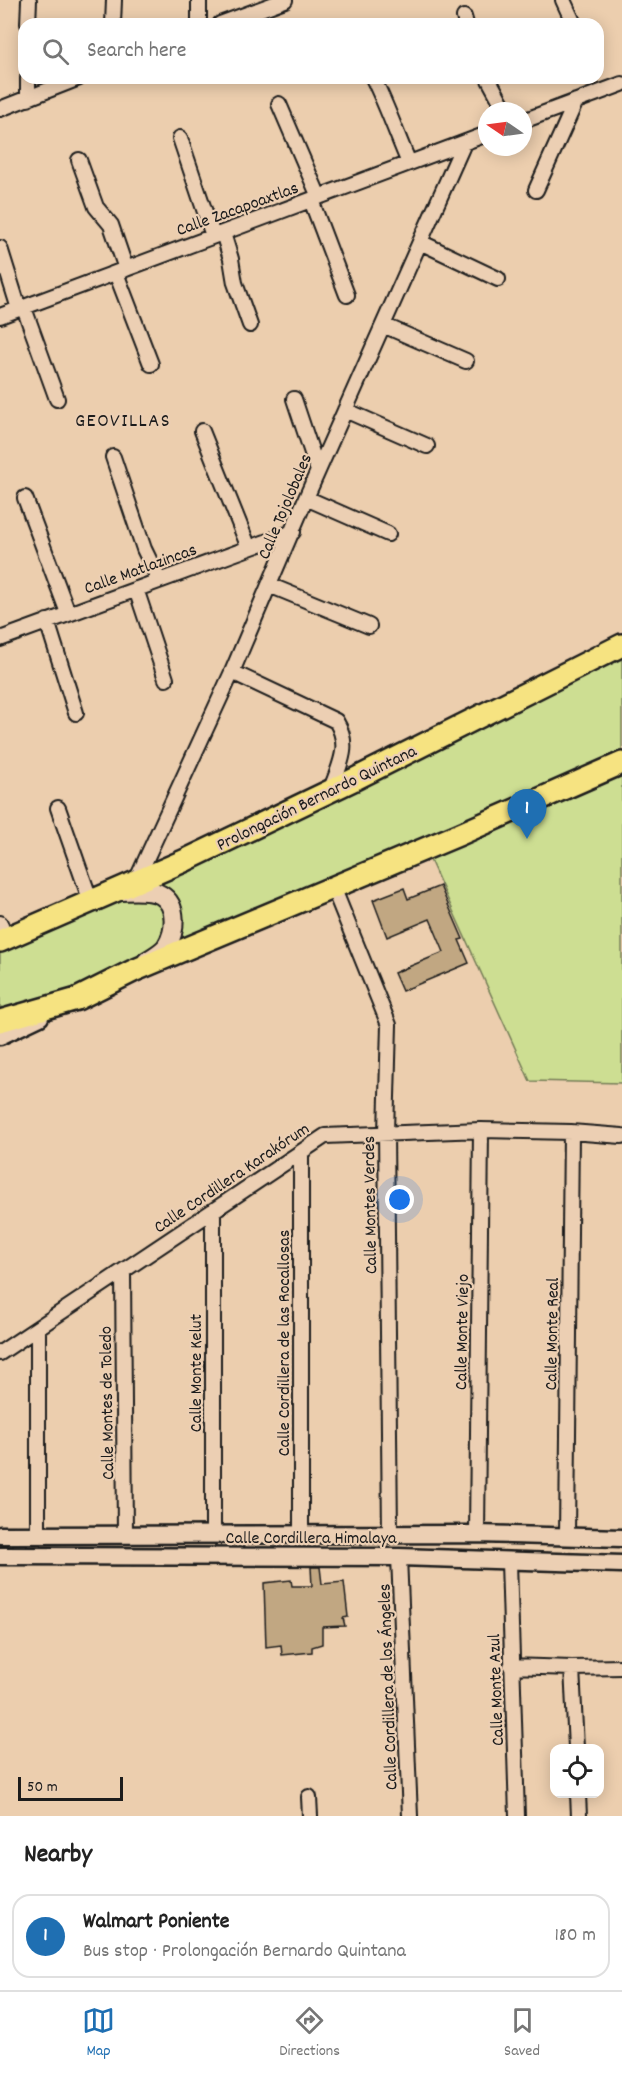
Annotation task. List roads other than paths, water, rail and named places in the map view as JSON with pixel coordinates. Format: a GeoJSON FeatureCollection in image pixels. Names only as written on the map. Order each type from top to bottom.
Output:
{"type":"FeatureCollection","features":[{"type":"Feature","properties":{"kind":"main road","name":"Prolongación Bernardo Quintana"},"geometry":{"type":"LineString","coordinates":[[1,935],[126,887],[331,789],[622,645]]}},
{"type":"Feature","properties":{"kind":"main road"},"geometry":{"type":"LineString","coordinates":[[0,1021],[77,999],[133,971],[622,764]]}},
{"type":"Feature","properties":{"kind":"main road"},"geometry":{"type":"LineString","coordinates":[[126,887],[154,892],[165,898],[172,909],[172,933],[167,945],[133,971]]}},
{"type":"Feature","properties":{"kind":"street"},"geometry":{"type":"LineString","coordinates":[[28,0],[28,18]]}},
{"type":"Feature","properties":{"kind":"street"},"geometry":{"type":"LineString","coordinates":[[113,18],[114,0]]}},
{"type":"Feature","properties":{"kind":"street"},"geometry":{"type":"LineString","coordinates":[[198,18],[200,0]]}},
{"type":"Feature","properties":{"kind":"street"},"geometry":{"type":"LineString","coordinates":[[236,18],[285,0]]}},
{"type":"Feature","properties":{"kind":"street"},"geometry":{"type":"LineString","coordinates":[[563,0],[571,18]]}},
{"type":"Feature","properties":{"kind":"street"},"geometry":{"type":"LineString","coordinates":[[28,84],[28,99]]}},
{"type":"Feature","properties":{"kind":"street"},"geometry":{"type":"LineString","coordinates":[[0,109],[65,84]]}},
{"type":"Feature","properties":{"kind":"street"},"geometry":{"type":"LineString","coordinates":[[376,84],[409,163]]}},
{"type":"Feature","properties":{"kind":"street"},"geometry":{"type":"LineString","coordinates":[[491,84],[502,102]]}},
{"type":"Feature","properties":{"kind":"street"},"geometry":{"type":"LineString","coordinates":[[532,118],[576,101],[600,84],[622,84]]}},
{"type":"Feature","properties":{"kind":"street"},"geometry":{"type":"LineString","coordinates":[[536,190],[576,101]]}},
{"type":"Feature","properties":{"kind":"street"},"geometry":{"type":"LineString","coordinates":[[279,104],[315,198],[347,295]]}},
{"type":"Feature","properties":{"kind":"street"},"geometry":{"type":"LineString","coordinates":[[180,138],[218,235],[231,259],[236,283],[250,325]]}},
{"type":"Feature","properties":{"kind":"street","name":"Calle Zacapoaxtlas"},"geometry":{"type":"LineString","coordinates":[[0,316],[478,138]]}},
{"type":"Feature","properties":{"kind":"street","name":"Calle Tojolobales"},"geometry":{"type":"LineString","coordinates":[[126,887],[232,672],[306,498],[464,143]]}},
{"type":"Feature","properties":{"kind":"street"},"geometry":{"type":"LineString","coordinates":[[79,160],[96,207],[111,225],[121,271],[151,364]]}},
{"type":"Feature","properties":{"kind":"street"},"geometry":{"type":"LineString","coordinates":[[420,242],[498,279]]}},
{"type":"Feature","properties":{"kind":"street"},"geometry":{"type":"LineString","coordinates":[[0,248],[57,399]]}},
{"type":"Feature","properties":{"kind":"street"},"geometry":{"type":"LineString","coordinates":[[383,325],[466,361]]}},
{"type":"Feature","properties":{"kind":"street"},"geometry":{"type":"LineString","coordinates":[[294,399],[318,471]]}},
{"type":"Feature","properties":{"kind":"street"},"geometry":{"type":"LineString","coordinates":[[345,410],[427,446]]}},
{"type":"Feature","properties":{"kind":"street"},"geometry":{"type":"LineString","coordinates":[[202,431],[249,548]]}},
{"type":"Feature","properties":{"kind":"street"},"geometry":{"type":"LineString","coordinates":[[113,457],[144,549],[159,580]]}},
{"type":"Feature","properties":{"kind":"street"},"geometry":{"type":"LineString","coordinates":[[25,498],[68,613]]}},
{"type":"Feature","properties":{"kind":"street"},"geometry":{"type":"LineString","coordinates":[[306,498],[388,534]]}},
{"type":"Feature","properties":{"kind":"street","name":"Calle Matlazincas"},"geometry":{"type":"LineString","coordinates":[[0,639],[292,532]]}},
{"type":"Feature","properties":{"kind":"street"},"geometry":{"type":"LineString","coordinates":[[269,585],[369,626]]}},
{"type":"Feature","properties":{"kind":"street"},"geometry":{"type":"LineString","coordinates":[[136,589],[166,680]]}},
{"type":"Feature","properties":{"kind":"street"},"geometry":{"type":"LineString","coordinates":[[47,621],[76,713]]}},
{"type":"Feature","properties":{"kind":"street"},"geometry":{"type":"LineString","coordinates":[[232,672],[336,721],[343,732],[345,746],[331,789]]}},
{"type":"Feature","properties":{"kind":"street"},"geometry":{"type":"LineString","coordinates":[[58,808],[90,902]]}},
{"type":"Feature","properties":{"kind":"street","name":"Calle Montes Verdes"},"geometry":{"type":"LineString","coordinates":[[333,887],[389,1025],[386,1132],[390,1534]]}},
{"type":"Feature","properties":{"kind":"street"},"geometry":{"type":"LineString","coordinates":[[0,1036],[77,999]]}},
{"type":"Feature","properties":{"kind":"street","name":"Calle Cordillera Karakórum"},"geometry":{"type":"LineString","coordinates":[[0,1353],[325,1136],[481,1130],[571,1132],[622,1136]]}},
{"type":"Feature","properties":{"kind":"street","name":"Calle Monte Viejo"},"geometry":{"type":"LineString","coordinates":[[477,1534],[481,1130]]}},
{"type":"Feature","properties":{"kind":"street","name":"Calle Monte Real"},"geometry":{"type":"LineString","coordinates":[[567,1536],[571,1132]]}},
{"type":"Feature","properties":{"kind":"street","name":"Calle Cordillera de las Rocallosas"},"geometry":{"type":"LineString","coordinates":[[301,1152],[301,1534]]}},
{"type":"Feature","properties":{"kind":"street","name":"Calle Monte Kelut"},"geometry":{"type":"LineString","coordinates":[[213,1211],[213,1534]]}},
{"type":"Feature","properties":{"kind":"street","name":"Calle Montes de Toledo"},"geometry":{"type":"LineString","coordinates":[[123,1271],[125,1534]]}},
{"type":"Feature","properties":{"kind":"street"},"geometry":{"type":"LineString","coordinates":[[38,1328],[38,1535]]}},
{"type":"Feature","properties":{"kind":"street","name":"Calle Cordillera Himalaya"},"geometry":{"type":"LineString","coordinates":[[0,1535],[477,1534],[622,1538]]}},
{"type":"Feature","properties":{"kind":"street","name":"Calle Cordillera Himalaya"},"geometry":{"type":"LineString","coordinates":[[0,1556],[399,1557],[622,1564]]}},
{"type":"Feature","properties":{"kind":"street","name":"Calle Cordillera de los Ángeles"},"geometry":{"type":"LineString","coordinates":[[399,1557],[410,1816]]}},
{"type":"Feature","properties":{"kind":"street","name":"Calle Monte Azul"},"geometry":{"type":"LineString","coordinates":[[509,1562],[517,1816]]}},
{"type":"Feature","properties":{"kind":"street"},"geometry":{"type":"LineString","coordinates":[[511,1666],[622,1667]]}},
{"type":"Feature","properties":{"kind":"street"},"geometry":{"type":"LineString","coordinates":[[572,1668],[576,1744]]}},
{"type":"Feature","properties":{"kind":"street"},"geometry":{"type":"LineString","coordinates":[[309,1797],[310,1816]]}},
{"type":"Feature","properties":{"kind":"street"},"geometry":{"type":"LineString","coordinates":[[578,1798],[579,1816]]}},
{"type":"Feature","properties":{"kind":"place","name":"Walmart Poniente"},"geometry":{"type":"Point","coordinates":[527,839]}},
{"type":"Feature","properties":{"kind":"district","name":"GEOVILLAS"},"geometry":{"type":"Point","coordinates":[123,419]}}]}
